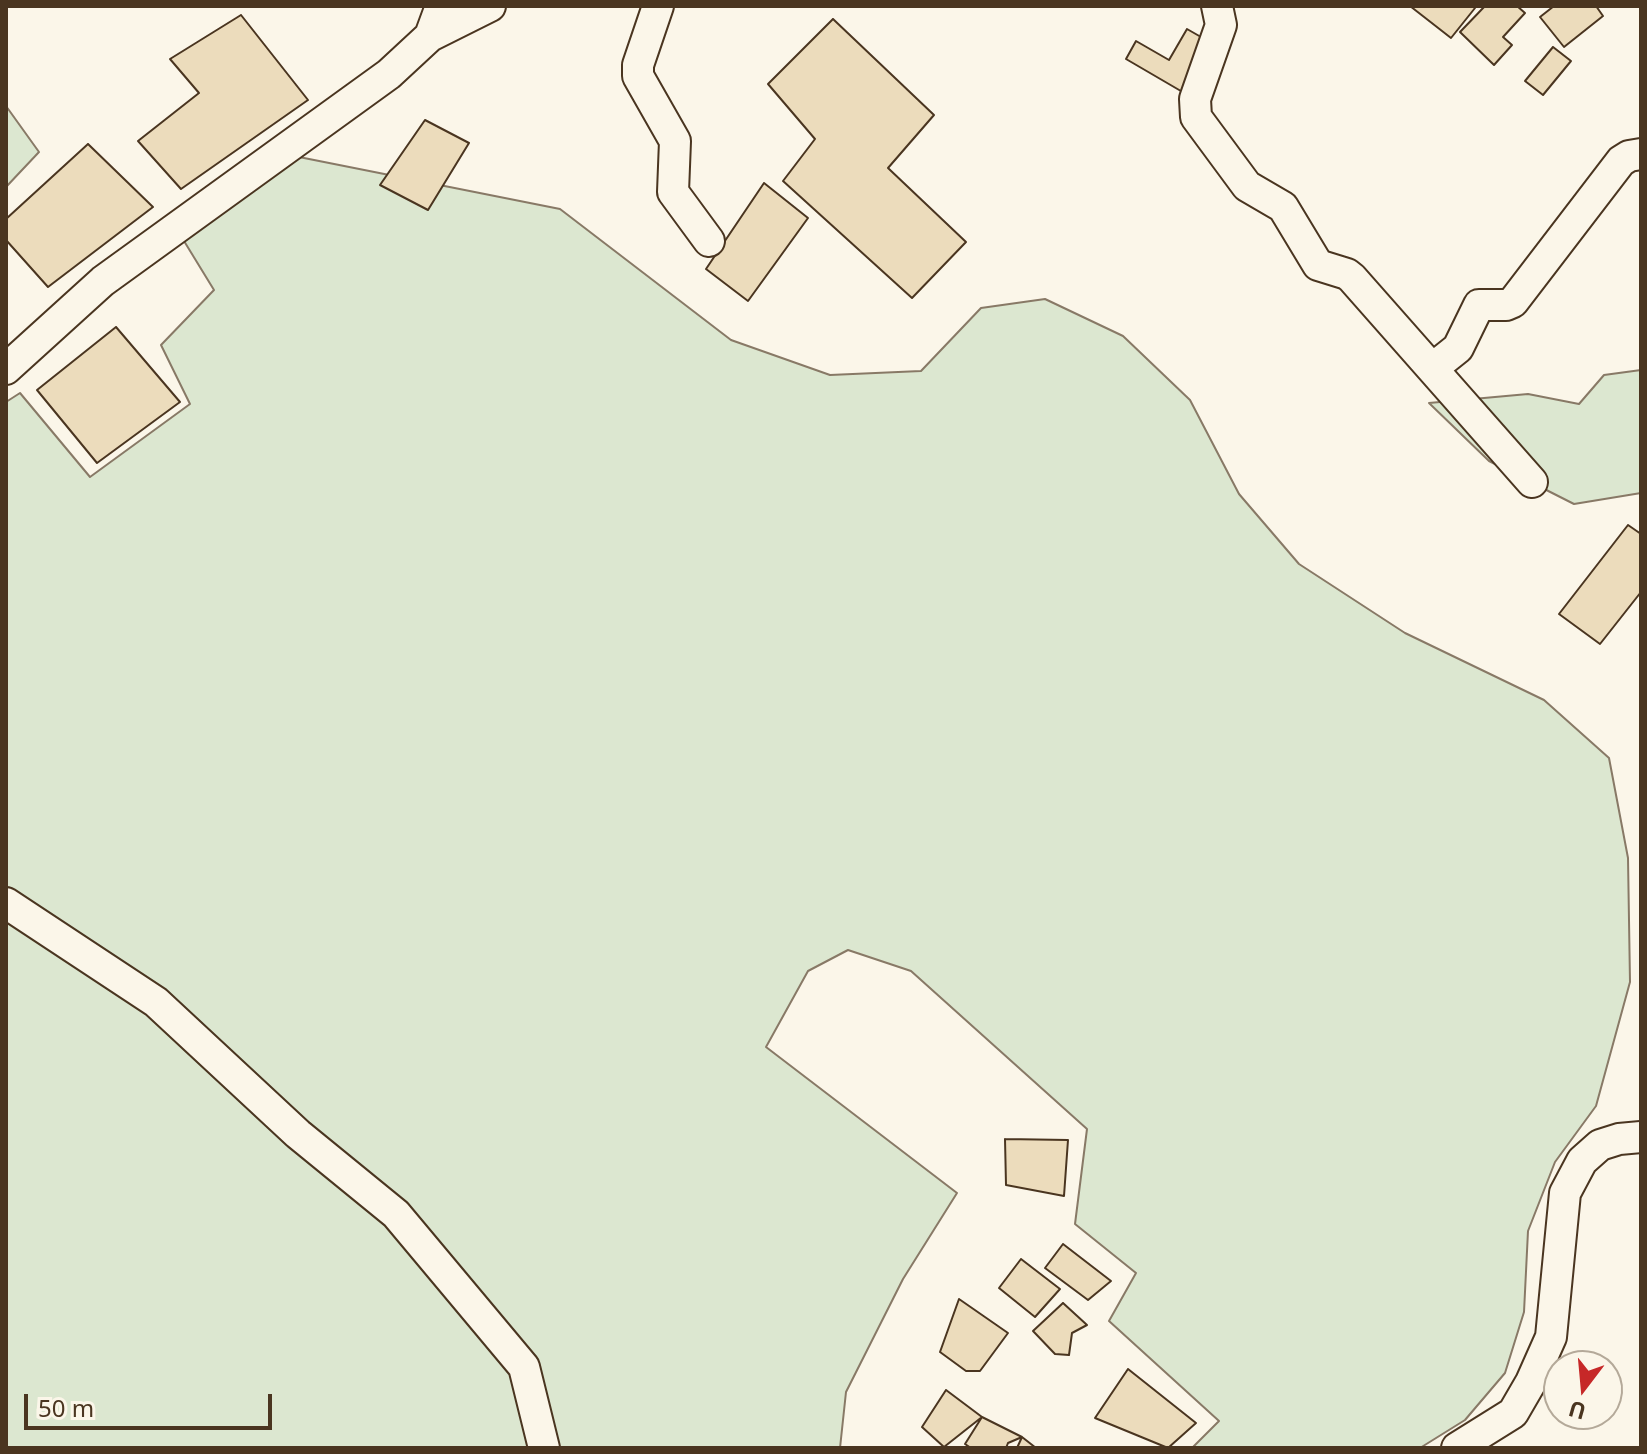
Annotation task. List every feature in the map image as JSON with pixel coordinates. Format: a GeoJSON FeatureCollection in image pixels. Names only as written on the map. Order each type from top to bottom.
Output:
{"type":"FeatureCollection","features":[{"type":"Feature","properties":{"kind":"street"},"geometry":{"type":"LineString","coordinates":[[430,36],[441,6]]}},
{"type":"Feature","properties":{"kind":"street"},"geometry":{"type":"LineString","coordinates":[[6,369],[103,281],[377,83],[430,36],[490,6]]}},
{"type":"Feature","properties":{"kind":"street"},"geometry":{"type":"LineString","coordinates":[[658,6],[638,65],[638,76],[675,141],[673,192],[709,241]]}},
{"type":"Feature","properties":{"kind":"street"},"geometry":{"type":"LineString","coordinates":[[1217,6],[1221,25],[1195,99],[1196,117],[1247,186],[1283,207],[1318,265],[1352,278],[1532,482]]}},
{"type":"Feature","properties":{"kind":"street"},"geometry":{"type":"LineString","coordinates":[[1433,368],[1458,348],[1479,305],[1513,302],[1621,161],[1641,154]]}},
{"type":"Feature","properties":{"kind":"street"},"geometry":{"type":"LineString","coordinates":[[6,903],[156,1002],[298,1134],[396,1214],[524,1367],[544,1448]]}},
{"type":"Feature","properties":{"kind":"street"},"geometry":{"type":"LineString","coordinates":[[1457,1448],[1513,1413],[1551,1337],[1565,1193],[1582,1161],[1600,1145],[1641,1137]]}},
{"type":"Feature","properties":{"kind":"green space"},"geometry":{"type":"Polygon","coordinates":[[[6,106],[39,152],[6,187],[6,106]]]}},
{"type":"Feature","properties":{"kind":"green space"},"geometry":{"type":"Polygon","coordinates":[[[294,156],[560,209],[731,340],[830,375],[921,371],[981,308],[1045,299],[1123,336],[1190,400],[1239,494],[1299,564],[1405,633],[1544,700],[1609,758],[1628,858],[1630,982],[1596,1106],[1555,1162],[1528,1231],[1524,1312],[1505,1373],[1465,1420],[1420,1448],[1192,1448],[1219,1421],[1109,1321],[1136,1273],[1075,1224],[1087,1129],[911,971],[848,950],[808,971],[766,1047],[957,1193],[903,1279],[846,1392],[840,1448],[6,1448],[6,402],[20,393],[90,477],[190,404],[161,345],[214,290],[184,241],[294,156]]]}},
{"type":"Feature","properties":{"kind":"green space"},"geometry":{"type":"Polygon","coordinates":[[[1641,370],[1641,493],[1574,504],[1489,461],[1429,403],[1528,394],[1579,404],[1604,375],[1641,370]]]}},
{"type":"Feature","properties":{"kind":"building"},"geometry":{"type":"Polygon","coordinates":[[[1410,6],[1472,6],[1475,8],[1451,38],[1410,6]]]}},
{"type":"Feature","properties":{"kind":"building"},"geometry":{"type":"Polygon","coordinates":[[[1485,6],[1517,6],[1525,13],[1503,37],[1512,45],[1494,65],[1460,32],[1485,6]]]}},
{"type":"Feature","properties":{"kind":"building"},"geometry":{"type":"Polygon","coordinates":[[[1554,6],[1596,6],[1603,16],[1564,47],[1540,17],[1554,6]]]}},
{"type":"Feature","properties":{"kind":"building"},"geometry":{"type":"Polygon","coordinates":[[[241,15],[308,100],[181,189],[138,141],[199,93],[170,59],[241,15]]]}},
{"type":"Feature","properties":{"kind":"building"},"geometry":{"type":"Polygon","coordinates":[[[833,19],[934,115],[888,168],[966,242],[912,298],[783,181],[815,139],[768,84],[833,19]]]}},
{"type":"Feature","properties":{"kind":"building"},"geometry":{"type":"Polygon","coordinates":[[[1187,29],[1215,45],[1186,94],[1126,59],[1136,41],[1169,60],[1187,29]]]}},
{"type":"Feature","properties":{"kind":"building"},"geometry":{"type":"Polygon","coordinates":[[[1553,47],[1571,61],[1543,95],[1525,81],[1553,47]]]}},
{"type":"Feature","properties":{"kind":"building"},"geometry":{"type":"Polygon","coordinates":[[[425,120],[469,143],[428,210],[380,185],[425,120]]]}},
{"type":"Feature","properties":{"kind":"building"},"geometry":{"type":"Polygon","coordinates":[[[88,144],[153,207],[48,287],[6,240],[6,219],[88,144]]]}},
{"type":"Feature","properties":{"kind":"building"},"geometry":{"type":"Polygon","coordinates":[[[764,183],[808,218],[748,301],[706,269],[764,183]]]}},
{"type":"Feature","properties":{"kind":"building"},"geometry":{"type":"Polygon","coordinates":[[[116,327],[180,402],[97,463],[37,390],[116,327]]]}},
{"type":"Feature","properties":{"kind":"building"},"geometry":{"type":"Polygon","coordinates":[[[1628,525],[1641,534],[1641,592],[1600,644],[1559,614],[1628,525]]]}},
{"type":"Feature","properties":{"kind":"building"},"geometry":{"type":"Polygon","coordinates":[[[1005,1139],[1068,1140],[1064,1196],[1006,1185],[1005,1139]]]}},
{"type":"Feature","properties":{"kind":"building"},"geometry":{"type":"Polygon","coordinates":[[[1063,1244],[1111,1281],[1088,1300],[1045,1268],[1063,1244]]]}},
{"type":"Feature","properties":{"kind":"building"},"geometry":{"type":"Polygon","coordinates":[[[1021,1259],[1060,1289],[1035,1317],[999,1288],[1021,1259]]]}},
{"type":"Feature","properties":{"kind":"building"},"geometry":{"type":"Polygon","coordinates":[[[959,1299],[1008,1333],[980,1371],[966,1371],[940,1352],[959,1299]]]}},
{"type":"Feature","properties":{"kind":"building"},"geometry":{"type":"Polygon","coordinates":[[[1063,1303],[1087,1325],[1072,1333],[1069,1355],[1055,1354],[1033,1331],[1063,1303]]]}},
{"type":"Feature","properties":{"kind":"building"},"geometry":{"type":"Polygon","coordinates":[[[1128,1369],[1196,1423],[1168,1448],[1095,1418],[1128,1369]]]}},
{"type":"Feature","properties":{"kind":"building"},"geometry":{"type":"Polygon","coordinates":[[[946,1390],[982,1417],[944,1447],[922,1427],[946,1390]]]}},
{"type":"Feature","properties":{"kind":"building"},"geometry":{"type":"Polygon","coordinates":[[[982,1417],[1022,1437],[1008,1443],[1006,1448],[971,1448],[965,1444],[982,1417]]]}},
{"type":"Feature","properties":{"kind":"building"},"geometry":{"type":"Polygon","coordinates":[[[1022,1437],[1036,1448],[1017,1448],[1022,1437]]]}}]}
